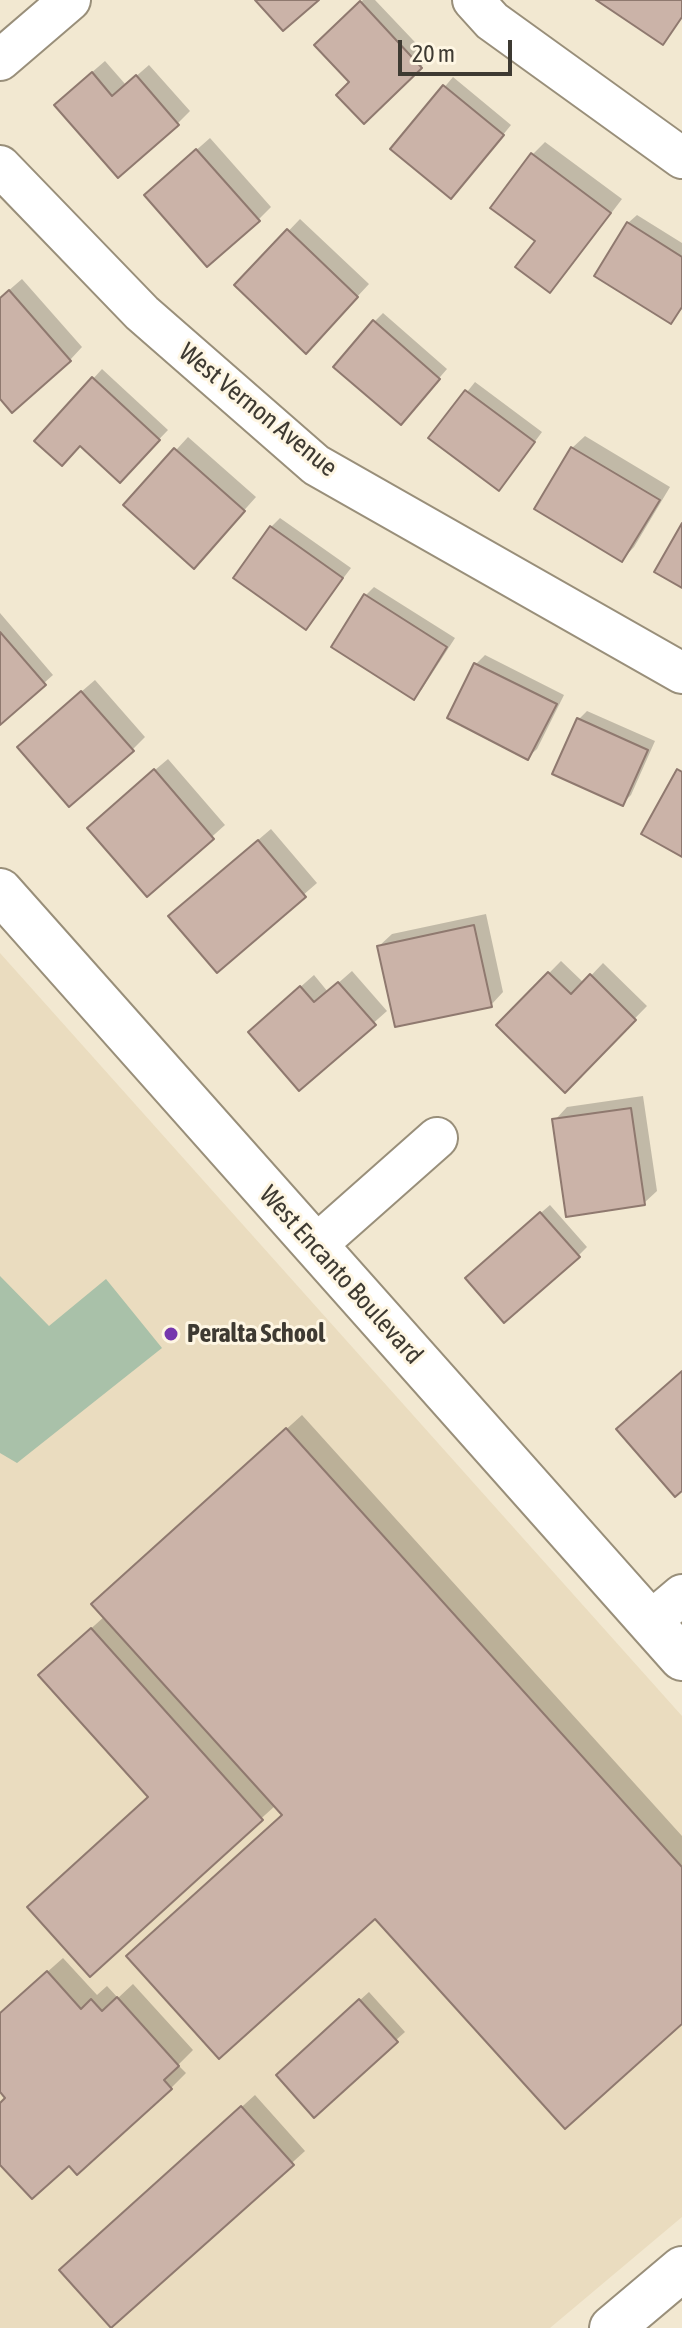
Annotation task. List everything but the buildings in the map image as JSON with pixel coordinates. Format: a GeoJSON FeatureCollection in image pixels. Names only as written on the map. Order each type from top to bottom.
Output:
{"type":"FeatureCollection","features":[{"type":"Feature","properties":{"kind":"street"},"geometry":{"type":"LineString","coordinates":[[0,60],[70,0]]}},
{"type":"Feature","properties":{"kind":"street"},"geometry":{"type":"LineString","coordinates":[[473,0],[492,21],[682,158]]}},
{"type":"Feature","properties":{"kind":"street","name":"West Vernon Avenue"},"geometry":{"type":"LineString","coordinates":[[0,166],[142,313],[316,465],[682,673]]}},
{"type":"Feature","properties":{"kind":"street","name":"West Encanto Boulevard"},"geometry":{"type":"LineString","coordinates":[[0,891],[315,1246],[666,1609],[682,1658]]}},
{"type":"Feature","properties":{"kind":"street"},"geometry":{"type":"LineString","coordinates":[[315,1246],[437,1138]]}},
{"type":"Feature","properties":{"kind":"street"},"geometry":{"type":"LineString","coordinates":[[612,2328],[682,2269]]}},
{"type":"Feature","properties":{"kind":"shaded area","name":"Peralta School"},"geometry":{"type":"Polygon","coordinates":[[[0,953],[682,1716],[682,2217],[550,2328],[0,2328],[0,953]]]}},
{"type":"Feature","properties":{"kind":"green space"},"geometry":{"type":"Polygon","coordinates":[[[0,1276],[49,1326],[106,1279],[162,1348],[17,1463],[0,1453],[0,1276]]]}},
{"type":"Feature","properties":{"kind":"place","name":"Peralta School"},"geometry":{"type":"Point","coordinates":[171,1334]}}]}
